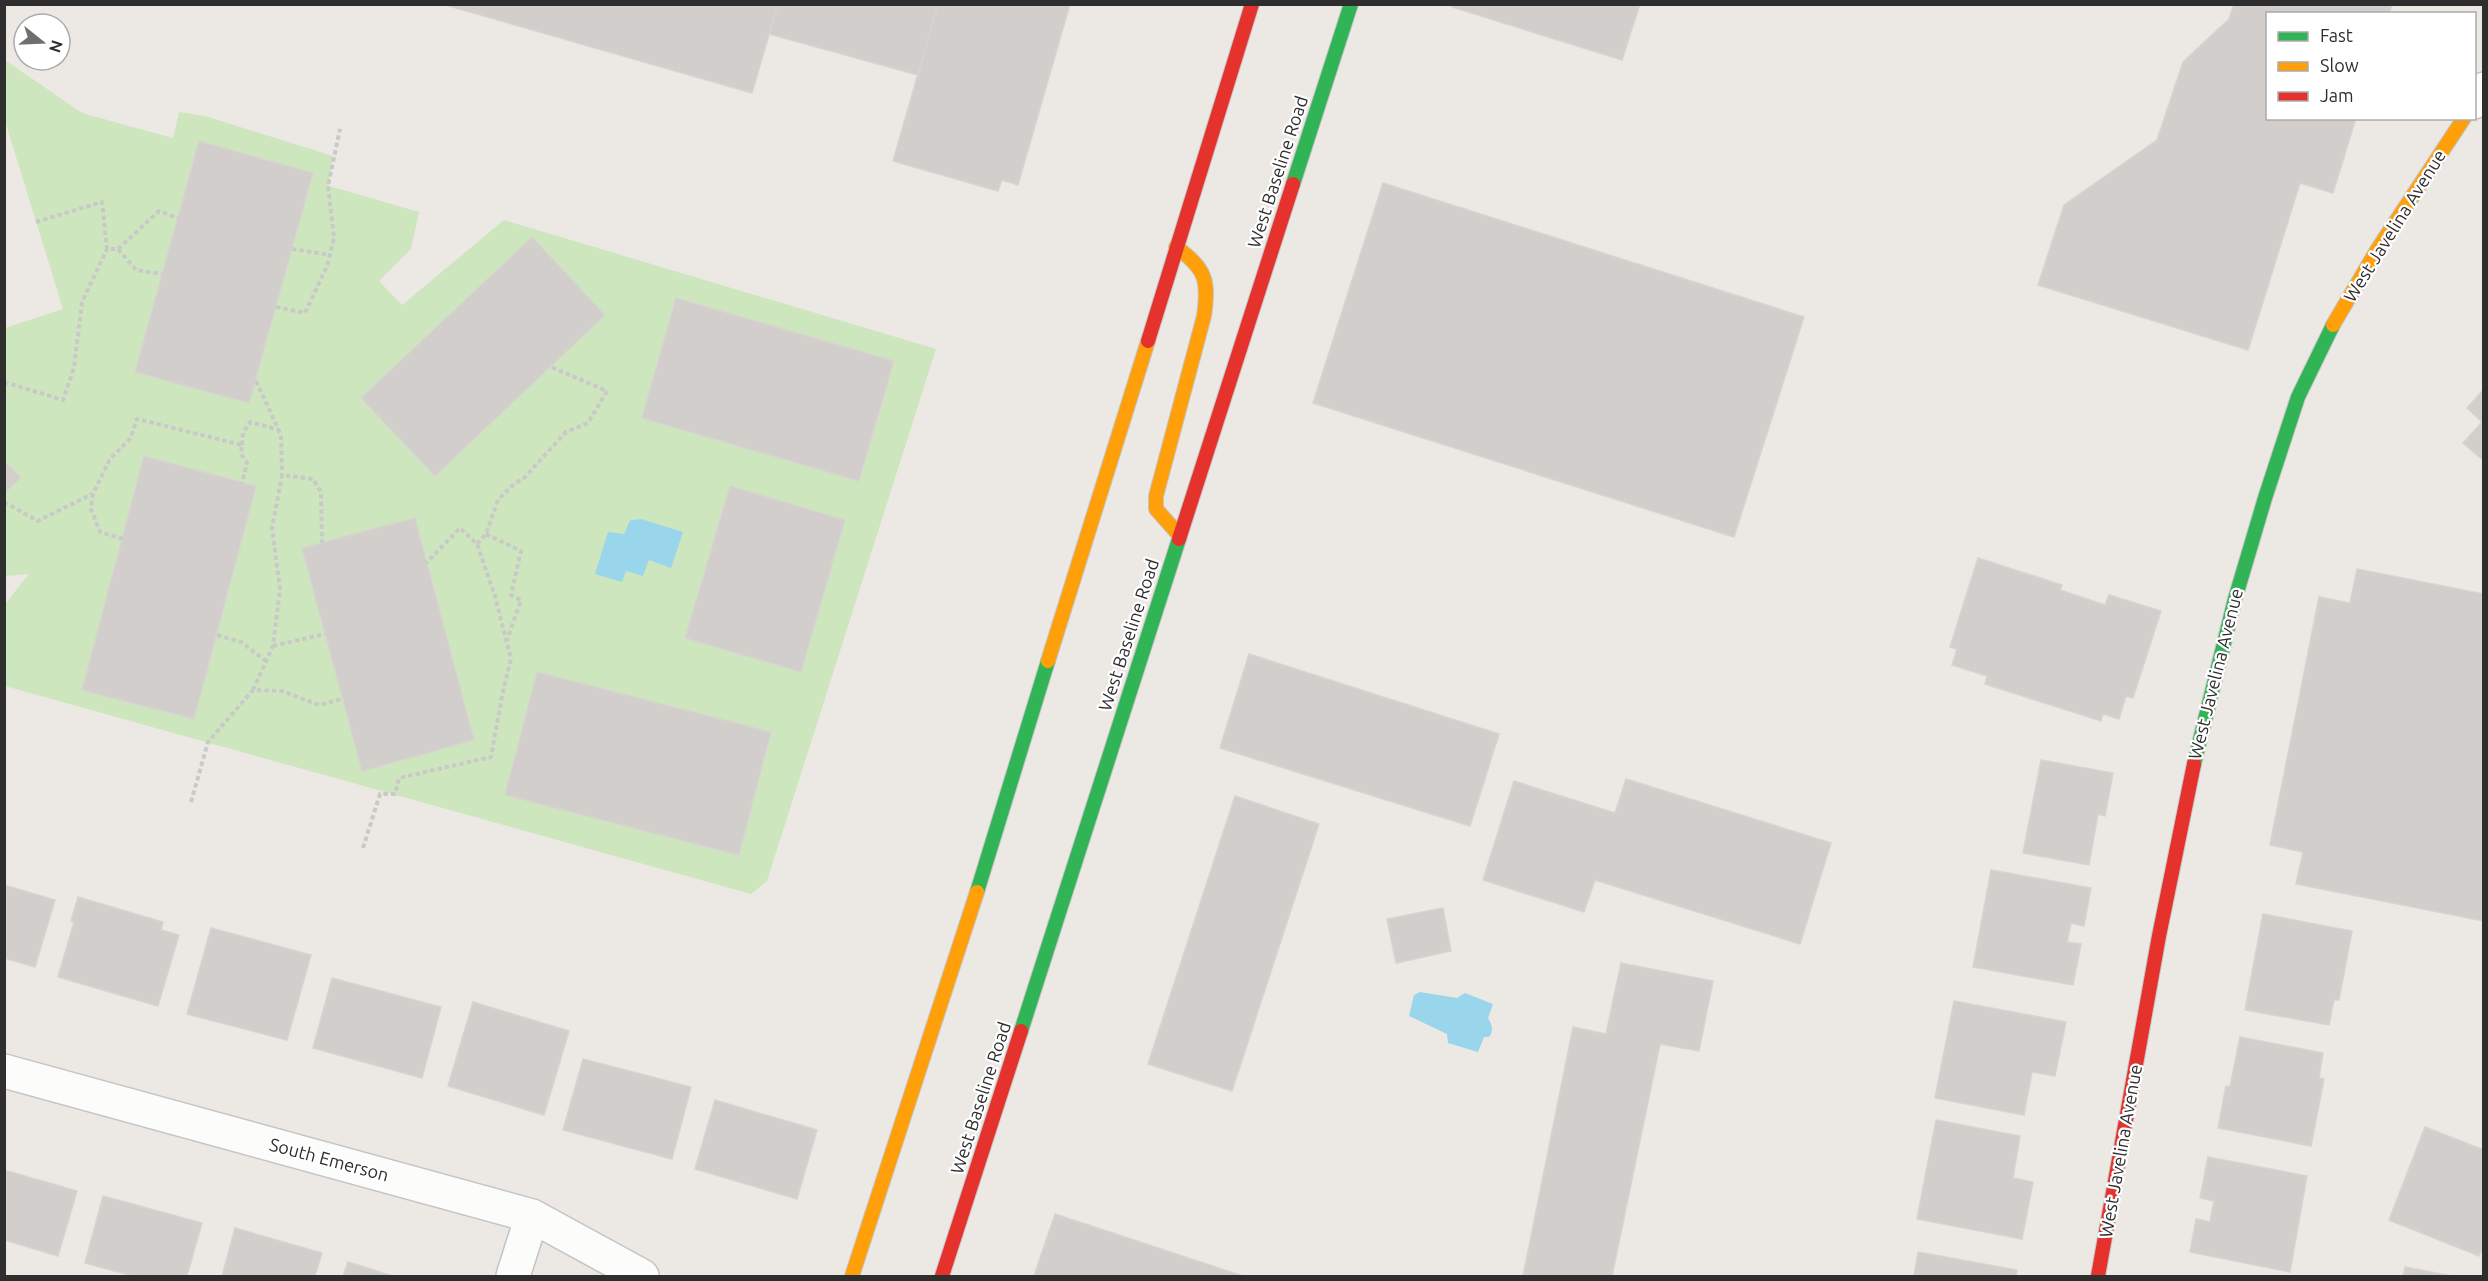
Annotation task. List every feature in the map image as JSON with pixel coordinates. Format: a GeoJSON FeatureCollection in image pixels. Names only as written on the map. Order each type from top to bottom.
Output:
{"type":"FeatureCollection","features":[{"type":"Feature","properties":{"kind":"main road"},"geometry":{"type":"LineString","coordinates":[[852,1276],[940,1010],[1252,4]]}},
{"type":"Feature","properties":{"kind":"main road","name":"West Baseline Road"},"geometry":{"type":"LineString","coordinates":[[942,1276],[1351,4]]}},
{"type":"Feature","properties":{"kind":"main road","name":"West Javelina Avenue"},"geometry":{"type":"LineString","coordinates":[[2098,1276],[2195,756],[2218,658],[2250,543],[2302,388],[2342,311],[2389,232],[2463,120]]}},
{"type":"Feature","properties":{"kind":"main road"},"geometry":{"type":"LineString","coordinates":[[1176,247],[1198,264],[1206,275],[1208,288],[1204,316],[1156,496],[1156,509],[1180,536]]}},
{"type":"Feature","properties":{"kind":"street","name":"South Emerson"},"geometry":{"type":"LineString","coordinates":[[4,1071],[532,1216],[642,1276]]}},
{"type":"Feature","properties":{"kind":"street"},"geometry":{"type":"LineString","coordinates":[[513,1276],[532,1216]]}},
{"type":"Feature","properties":{"kind":"path"},"geometry":{"type":"LineString","coordinates":[[276,307],[305,313],[330,255],[334,238],[328,186],[340,129]]}},
{"type":"Feature","properties":{"kind":"path"},"geometry":{"type":"LineString","coordinates":[[4,382],[63,400],[74,368],[82,302],[106,249],[102,202],[36,222]]}},
{"type":"Feature","properties":{"kind":"path"},"geometry":{"type":"LineString","coordinates":[[106,249],[118,249],[159,211],[178,218]]}},
{"type":"Feature","properties":{"kind":"path"},"geometry":{"type":"LineString","coordinates":[[118,249],[136,270],[162,274]]}},
{"type":"Feature","properties":{"kind":"path"},"geometry":{"type":"LineString","coordinates":[[292,249],[330,255]]}},
{"type":"Feature","properties":{"kind":"path"},"geometry":{"type":"LineString","coordinates":[[477,544],[486,534],[498,500],[514,484],[524,478],[566,432],[588,423],[607,391],[550,367]]}},
{"type":"Feature","properties":{"kind":"path"},"geometry":{"type":"LineString","coordinates":[[191,802],[208,742],[253,690],[273,646],[280,589],[272,528],[282,475],[281,435],[256,381]]}},
{"type":"Feature","properties":{"kind":"path"},"geometry":{"type":"LineString","coordinates":[[123,539],[100,532],[91,509],[93,494],[110,459],[130,439],[137,419],[242,445]]}},
{"type":"Feature","properties":{"kind":"path"},"geometry":{"type":"LineString","coordinates":[[242,483],[247,463],[242,454],[243,433],[250,422],[279,430]]}},
{"type":"Feature","properties":{"kind":"path"},"geometry":{"type":"LineString","coordinates":[[282,475],[313,479],[321,492],[322,543]]}},
{"type":"Feature","properties":{"kind":"path"},"geometry":{"type":"LineString","coordinates":[[4,502],[38,521],[93,494]]}},
{"type":"Feature","properties":{"kind":"path"},"geometry":{"type":"LineString","coordinates":[[363,848],[380,795],[395,794],[399,778],[491,757],[511,659],[495,596],[477,544],[460,528],[426,563]]}},
{"type":"Feature","properties":{"kind":"path"},"geometry":{"type":"LineString","coordinates":[[486,534],[521,551],[512,596],[521,600],[507,640]]}},
{"type":"Feature","properties":{"kind":"path"},"geometry":{"type":"LineString","coordinates":[[217,634],[241,642],[266,661]]}},
{"type":"Feature","properties":{"kind":"path"},"geometry":{"type":"LineString","coordinates":[[273,646],[325,634]]}},
{"type":"Feature","properties":{"kind":"path"},"geometry":{"type":"LineString","coordinates":[[253,690],[282,691],[319,705],[342,699]]}},
{"type":"Feature","properties":{"kind":"green space"},"geometry":{"type":"Polygon","coordinates":[[[5,60],[12,65],[12,72],[22,72],[82,113],[173,138],[179,112],[205,116],[333,156],[329,186],[419,212],[411,249],[379,281],[402,305],[504,220],[936,349],[767,881],[751,894],[5,686],[5,604],[29,574],[5,576],[5,493],[20,478],[5,461],[5,328],[63,309],[5,121],[5,60]],[[199,141],[135,372],[249,403],[313,173],[199,141]],[[532,237],[361,398],[435,476],[605,315],[532,237]],[[676,298],[642,418],[860,480],[894,361],[676,298]],[[144,456],[83,690],[194,719],[255,486],[144,456]],[[730,486],[685,638],[801,672],[845,520],[730,486]],[[415,518],[302,548],[362,771],[474,740],[415,518]],[[641,519],[630,520],[624,535],[608,533],[622,581],[641,519]],[[537,673],[505,795],[739,855],[771,732],[537,673]]]}},
{"type":"Feature","properties":{"kind":"water"},"geometry":{"type":"Polygon","coordinates":[[[641,519],[683,532],[671,568],[649,560],[643,576],[626,571],[622,582],[595,574],[608,532],[624,534],[630,520],[641,519]]]}},
{"type":"Feature","properties":{"kind":"water"},"geometry":{"type":"Polygon","coordinates":[[[1420,992],[1457,998],[1465,993],[1493,1004],[1488,1018],[1492,1032],[1489,1037],[1484,1037],[1478,1052],[1448,1043],[1447,1034],[1409,1016],[1414,995],[1420,992]]]}},
{"type":"Feature","properties":{"kind":"building"},"geometry":{"type":"Polygon","coordinates":[[[442,4],[778,4],[752,93],[442,4]]]}},
{"type":"Feature","properties":{"kind":"building"},"geometry":{"type":"Polygon","coordinates":[[[778,4],[938,4],[918,75],[769,34],[778,4]]]}},
{"type":"Feature","properties":{"kind":"building"},"geometry":{"type":"Polygon","coordinates":[[[938,4],[1070,4],[1018,185],[1002,180],[998,191],[893,161],[938,4]]]}},
{"type":"Feature","properties":{"kind":"building"},"geometry":{"type":"Polygon","coordinates":[[[1452,4],[1640,4],[1622,60],[1452,7],[1452,4]]]}},
{"type":"Feature","properties":{"kind":"building"},"geometry":{"type":"Polygon","coordinates":[[[2234,4],[2392,4],[2390,12],[2266,12],[2266,120],[2355,120],[2333,193],[2300,183],[2248,350],[2038,285],[2064,205],[2157,140],[2183,62],[2229,19],[2234,4]]]}},
{"type":"Feature","properties":{"kind":"building"},"geometry":{"type":"Polygon","coordinates":[[[199,141],[313,173],[249,403],[135,372],[199,141]]]}},
{"type":"Feature","properties":{"kind":"building"},"geometry":{"type":"Polygon","coordinates":[[[1383,183],[1804,317],[1734,537],[1313,403],[1383,183]]]}},
{"type":"Feature","properties":{"kind":"building"},"geometry":{"type":"Polygon","coordinates":[[[532,237],[605,315],[435,476],[361,398],[532,237]]]}},
{"type":"Feature","properties":{"kind":"building"},"geometry":{"type":"Polygon","coordinates":[[[676,298],[894,361],[859,481],[642,418],[676,298]]]}},
{"type":"Feature","properties":{"kind":"building"},"geometry":{"type":"Polygon","coordinates":[[[2484,389],[2484,461],[2463,443],[2482,422],[2467,408],[2484,389]]]}},
{"type":"Feature","properties":{"kind":"building"},"geometry":{"type":"Polygon","coordinates":[[[144,456],[256,486],[194,719],[82,690],[144,456]]]}},
{"type":"Feature","properties":{"kind":"building"},"geometry":{"type":"Polygon","coordinates":[[[4,461],[21,478],[4,493],[4,461]]]}},
{"type":"Feature","properties":{"kind":"building"},"geometry":{"type":"Polygon","coordinates":[[[730,486],[845,520],[801,672],[685,638],[730,486]]]}},
{"type":"Feature","properties":{"kind":"building"},"geometry":{"type":"Polygon","coordinates":[[[415,518],[474,740],[362,771],[302,548],[415,518]]]}},
{"type":"Feature","properties":{"kind":"building"},"geometry":{"type":"Polygon","coordinates":[[[1978,558],[2062,585],[2060,590],[2105,605],[2109,595],[2161,611],[2133,698],[2126,696],[2119,719],[2103,714],[2101,721],[1985,684],[1987,676],[1952,665],[1957,649],[1950,647],[1978,558]]]}},
{"type":"Feature","properties":{"kind":"building"},"geometry":{"type":"Polygon","coordinates":[[[2357,569],[2484,594],[2484,921],[2296,884],[2303,852],[2270,845],[2319,597],[2350,603],[2357,569]]]}},
{"type":"Feature","properties":{"kind":"building"},"geometry":{"type":"Polygon","coordinates":[[[1249,654],[1499,734],[1470,826],[1220,748],[1249,654]]]}},
{"type":"Feature","properties":{"kind":"building"},"geometry":{"type":"Polygon","coordinates":[[[537,672],[771,732],[739,855],[505,795],[537,672]]]}},
{"type":"Feature","properties":{"kind":"building"},"geometry":{"type":"Polygon","coordinates":[[[2041,760],[2113,773],[2105,816],[2098,814],[2089,865],[2023,853],[2041,760]]]}},
{"type":"Feature","properties":{"kind":"building"},"geometry":{"type":"Polygon","coordinates":[[[1626,779],[1831,843],[1800,944],[1595,880],[1584,912],[1483,880],[1514,781],[1615,813],[1626,779]]]}},
{"type":"Feature","properties":{"kind":"building"},"geometry":{"type":"Polygon","coordinates":[[[1235,796],[1319,824],[1232,1091],[1148,1064],[1235,796]]]}},
{"type":"Feature","properties":{"kind":"building"},"geometry":{"type":"Polygon","coordinates":[[[1991,870],[2091,888],[2084,926],[2071,923],[2067,942],[2081,944],[2073,985],[1973,967],[1991,870]]]}},
{"type":"Feature","properties":{"kind":"building"},"geometry":{"type":"Polygon","coordinates":[[[4,885],[55,900],[35,967],[4,958],[4,885]]]}},
{"type":"Feature","properties":{"kind":"building"},"geometry":{"type":"Polygon","coordinates":[[[78,897],[163,922],[161,930],[179,935],[158,1006],[58,977],[74,922],[71,921],[78,897]]]}},
{"type":"Feature","properties":{"kind":"building"},"geometry":{"type":"Polygon","coordinates":[[[1443,908],[1451,951],[1396,963],[1387,919],[1443,908]]]}},
{"type":"Feature","properties":{"kind":"building"},"geometry":{"type":"Polygon","coordinates":[[[2263,914],[2352,931],[2339,1000],[2334,1000],[2329,1025],[2245,1010],[2263,914]]]}},
{"type":"Feature","properties":{"kind":"building"},"geometry":{"type":"Polygon","coordinates":[[[211,928],[311,955],[287,1040],[187,1014],[211,928]]]}},
{"type":"Feature","properties":{"kind":"building"},"geometry":{"type":"Polygon","coordinates":[[[1621,963],[1713,981],[1699,1051],[1660,1044],[1612,1276],[1523,1276],[1573,1027],[1606,1034],[1621,963]]]}},
{"type":"Feature","properties":{"kind":"building"},"geometry":{"type":"Polygon","coordinates":[[[332,978],[441,1007],[422,1078],[313,1048],[332,978]]]}},
{"type":"Feature","properties":{"kind":"building"},"geometry":{"type":"Polygon","coordinates":[[[1954,1001],[2066,1022],[2055,1076],[2032,1072],[2024,1115],[1935,1098],[1954,1001]]]}},
{"type":"Feature","properties":{"kind":"building"},"geometry":{"type":"Polygon","coordinates":[[[473,1002],[569,1031],[544,1115],[448,1086],[473,1002]]]}},
{"type":"Feature","properties":{"kind":"building"},"geometry":{"type":"Polygon","coordinates":[[[2240,1037],[2323,1053],[2319,1078],[2324,1079],[2311,1146],[2218,1128],[2226,1086],[2230,1087],[2240,1037]]]}},
{"type":"Feature","properties":{"kind":"building"},"geometry":{"type":"Polygon","coordinates":[[[583,1059],[691,1087],[672,1159],[563,1130],[583,1059]]]}},
{"type":"Feature","properties":{"kind":"building"},"geometry":{"type":"Polygon","coordinates":[[[715,1100],[817,1130],[797,1199],[695,1169],[715,1100]]]}},
{"type":"Feature","properties":{"kind":"building"},"geometry":{"type":"Polygon","coordinates":[[[1936,1120],[2020,1136],[2013,1178],[2033,1182],[2022,1239],[1917,1219],[1936,1120]]]}},
{"type":"Feature","properties":{"kind":"building"},"geometry":{"type":"Polygon","coordinates":[[[2425,1127],[2484,1150],[2484,1211],[2481,1218],[2484,1219],[2484,1245],[2479,1256],[2389,1220],[2425,1127]]]}},
{"type":"Feature","properties":{"kind":"building"},"geometry":{"type":"Polygon","coordinates":[[[2208,1157],[2307,1176],[2290,1272],[2190,1252],[2196,1219],[2210,1222],[2214,1201],[2200,1198],[2208,1157]]]}},
{"type":"Feature","properties":{"kind":"building"},"geometry":{"type":"Polygon","coordinates":[[[4,1170],[77,1191],[58,1256],[4,1240],[4,1170]]]}},
{"type":"Feature","properties":{"kind":"building"},"geometry":{"type":"Polygon","coordinates":[[[103,1196],[202,1223],[187,1276],[133,1276],[85,1263],[103,1196]]]}},
{"type":"Feature","properties":{"kind":"building"},"geometry":{"type":"Polygon","coordinates":[[[1055,1214],[1243,1276],[1034,1276],[1055,1214]]]}},
{"type":"Feature","properties":{"kind":"building"},"geometry":{"type":"Polygon","coordinates":[[[235,1228],[322,1253],[315,1276],[222,1276],[235,1228]]]}},
{"type":"Feature","properties":{"kind":"building"},"geometry":{"type":"Polygon","coordinates":[[[1918,1252],[2017,1270],[2016,1276],[1914,1276],[1918,1252]]]}},
{"type":"Feature","properties":{"kind":"building"},"geometry":{"type":"Polygon","coordinates":[[[348,1262],[393,1276],[343,1276],[348,1262]]]}},
{"type":"Feature","properties":{"kind":"building"},"geometry":{"type":"Polygon","coordinates":[[[2405,1267],[2452,1276],[2403,1276],[2405,1267]]]}},
{"type":"Feature","properties":{"kind":"traffic: fast"},"geometry":{"type":"LineString","coordinates":[[1293,184],[1351,4]]}},
{"type":"Feature","properties":{"kind":"traffic: fast"},"geometry":{"type":"LineString","coordinates":[[2194,764],[2235,599],[2265,498],[2298,397],[2333,325]]}},
{"type":"Feature","properties":{"kind":"traffic: fast"},"geometry":{"type":"LineString","coordinates":[[1021,1031],[1179,539]]}},
{"type":"Feature","properties":{"kind":"traffic: fast"},"geometry":{"type":"LineString","coordinates":[[977,892],[1048,661]]}},
{"type":"Feature","properties":{"kind":"traffic: slow"},"geometry":{"type":"LineString","coordinates":[[2333,325],[2377,250],[2463,120]]}},
{"type":"Feature","properties":{"kind":"traffic: slow"},"geometry":{"type":"LineString","coordinates":[[1176,247],[1199,269],[1203,276],[1206,293],[1204,316],[1156,496],[1156,509],[1180,536]]}},
{"type":"Feature","properties":{"kind":"traffic: slow"},"geometry":{"type":"LineString","coordinates":[[1048,661],[1148,341]]}},
{"type":"Feature","properties":{"kind":"traffic: slow"},"geometry":{"type":"LineString","coordinates":[[852,1276],[977,892]]}},
{"type":"Feature","properties":{"kind":"traffic: jam"},"geometry":{"type":"LineString","coordinates":[[1148,341],[1252,4]]}},
{"type":"Feature","properties":{"kind":"traffic: jam"},"geometry":{"type":"LineString","coordinates":[[1179,539],[1293,184]]}},
{"type":"Feature","properties":{"kind":"traffic: jam"},"geometry":{"type":"LineString","coordinates":[[2098,1276],[2159,936],[2194,764]]}},
{"type":"Feature","properties":{"kind":"traffic: jam"},"geometry":{"type":"LineString","coordinates":[[942,1276],[1021,1031]]}}]}
